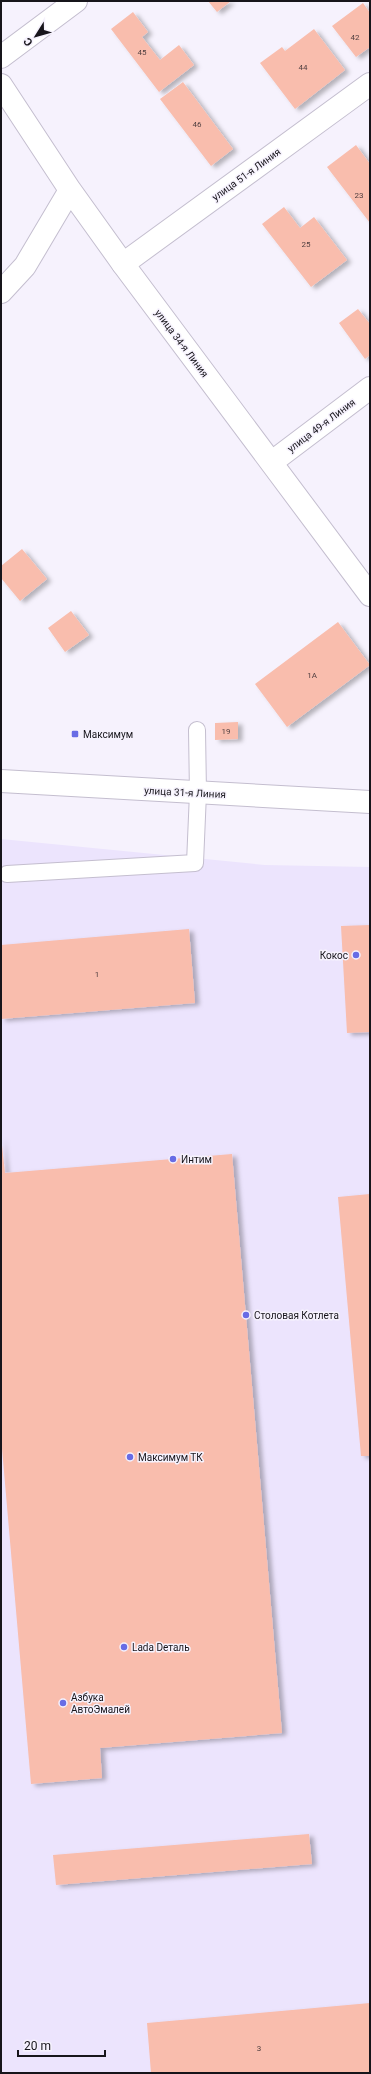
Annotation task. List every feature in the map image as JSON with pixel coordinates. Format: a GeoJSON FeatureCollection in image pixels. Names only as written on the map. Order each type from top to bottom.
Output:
{"type":"FeatureCollection","features":[{"type":"Feature","properties":{"kind":"street"},"geometry":{"type":"LineString","coordinates":[[1,57],[76,1]]}},
{"type":"Feature","properties":{"kind":"street","name":"улица 51-я Линия"},"geometry":{"type":"LineString","coordinates":[[123,264],[370,84]]}},
{"type":"Feature","properties":{"kind":"street","name":"улица 34-я Линия"},"geometry":{"type":"LineString","coordinates":[[1,85],[70,190],[123,264],[370,595]]}},
{"type":"Feature","properties":{"kind":"street"},"geometry":{"type":"LineString","coordinates":[[1,292],[25,266],[70,190]]}},
{"type":"Feature","properties":{"kind":"street","name":"улица 49-я Линия"},"geometry":{"type":"LineString","coordinates":[[272,462],[370,388]]}},
{"type":"Feature","properties":{"kind":"street","name":"улица 31-я Линия"},"geometry":{"type":"LineString","coordinates":[[1,781],[370,802]]}},
{"type":"Feature","properties":{"kind":"lane"},"geometry":{"type":"LineString","coordinates":[[7,874],[195,864],[198,792],[197,730]]}},
{"type":"Feature","properties":{"kind":"shaded area"},"geometry":{"type":"Polygon","coordinates":[[[1,839],[265,865],[370,867],[370,2073],[1,2073],[1,839]]]}},
{"type":"Feature","properties":{"kind":"building"},"geometry":{"type":"Polygon","coordinates":[[[208,1],[231,1],[217,12],[208,1]]]}},
{"type":"Feature","properties":{"kind":"building"},"geometry":{"type":"Polygon","coordinates":[[[363,3],[370,13],[370,47],[356,57],[332,26],[363,3]]]}},
{"type":"Feature","properties":{"kind":"building"},"geometry":{"type":"Polygon","coordinates":[[[133,12],[148,32],[142,37],[160,60],[179,45],[194,65],[159,92],[111,29],[133,12]]]}},
{"type":"Feature","properties":{"kind":"building"},"geometry":{"type":"Polygon","coordinates":[[[314,29],[345,70],[295,109],[260,63],[282,47],[285,51],[314,29]]]}},
{"type":"Feature","properties":{"kind":"building"},"geometry":{"type":"Polygon","coordinates":[[[183,82],[233,149],[211,166],[160,99],[183,82]]]}},
{"type":"Feature","properties":{"kind":"building"},"geometry":{"type":"Polygon","coordinates":[[[356,145],[370,164],[370,223],[327,167],[356,145]]]}},
{"type":"Feature","properties":{"kind":"building"},"geometry":{"type":"Polygon","coordinates":[[[284,207],[300,228],[314,217],[347,260],[311,287],[262,224],[284,207]]]}},
{"type":"Feature","properties":{"kind":"building"},"geometry":{"type":"Polygon","coordinates":[[[358,309],[370,324],[370,355],[365,359],[339,323],[358,309]]]}},
{"type":"Feature","properties":{"kind":"building"},"geometry":{"type":"Polygon","coordinates":[[[22,549],[47,579],[20,601],[1,578],[1,566],[22,549]]]}},
{"type":"Feature","properties":{"kind":"building"},"geometry":{"type":"Polygon","coordinates":[[[71,611],[89,635],[65,652],[48,628],[71,611]]]}},
{"type":"Feature","properties":{"kind":"building"},"geometry":{"type":"Polygon","coordinates":[[[338,622],[370,665],[287,727],[255,684],[338,622]]]}},
{"type":"Feature","properties":{"kind":"building"},"geometry":{"type":"Polygon","coordinates":[[[238,722],[238,739],[215,740],[215,723],[238,722]]]}},
{"type":"Feature","properties":{"kind":"building","name":"Кокос"},"geometry":{"type":"Polygon","coordinates":[[[370,925],[370,1032],[347,1033],[341,926],[370,925]]]}},
{"type":"Feature","properties":{"kind":"building"},"geometry":{"type":"Polygon","coordinates":[[[189,929],[195,1003],[1,1019],[1,945],[189,929]]]}},
{"type":"Feature","properties":{"kind":"building","name":"Максимум ТК"},"geometry":{"type":"Polygon","coordinates":[[[1,1136],[5,1173],[232,1154],[282,1733],[100,1748],[102,1778],[31,1784],[1,1437],[1,1136]]]}},
{"type":"Feature","properties":{"kind":"building"},"geometry":{"type":"Polygon","coordinates":[[[370,1194],[370,1456],[361,1456],[338,1197],[370,1194]]]}},
{"type":"Feature","properties":{"kind":"building"},"geometry":{"type":"Polygon","coordinates":[[[309,1834],[312,1864],[56,1885],[53,1855],[309,1834]]]}},
{"type":"Feature","properties":{"kind":"building"},"geometry":{"type":"Polygon","coordinates":[[[370,2003],[370,2073],[151,2073],[147,2023],[370,2003]]]}},
{"type":"Feature","properties":{"kind":"place","name":"Максимум"},"geometry":{"type":"Point","coordinates":[75,734]}},
{"type":"Feature","properties":{"kind":"place","name":"Кокос"},"geometry":{"type":"Point","coordinates":[356,955]}},
{"type":"Feature","properties":{"kind":"place","name":"Интим"},"geometry":{"type":"Point","coordinates":[173,1159]}},
{"type":"Feature","properties":{"kind":"place","name":"Столовая Котлета"},"geometry":{"type":"Point","coordinates":[246,1315]}},
{"type":"Feature","properties":{"kind":"place","name":"Максимум ТК"},"geometry":{"type":"Point","coordinates":[130,1457]}},
{"type":"Feature","properties":{"kind":"place","name":"Lada Dеталь"},"geometry":{"type":"Point","coordinates":[124,1647]}},
{"type":"Feature","properties":{"kind":"place","name":"Азбука АвтоЭмалей"},"geometry":{"type":"Point","coordinates":[63,1703]}}]}
